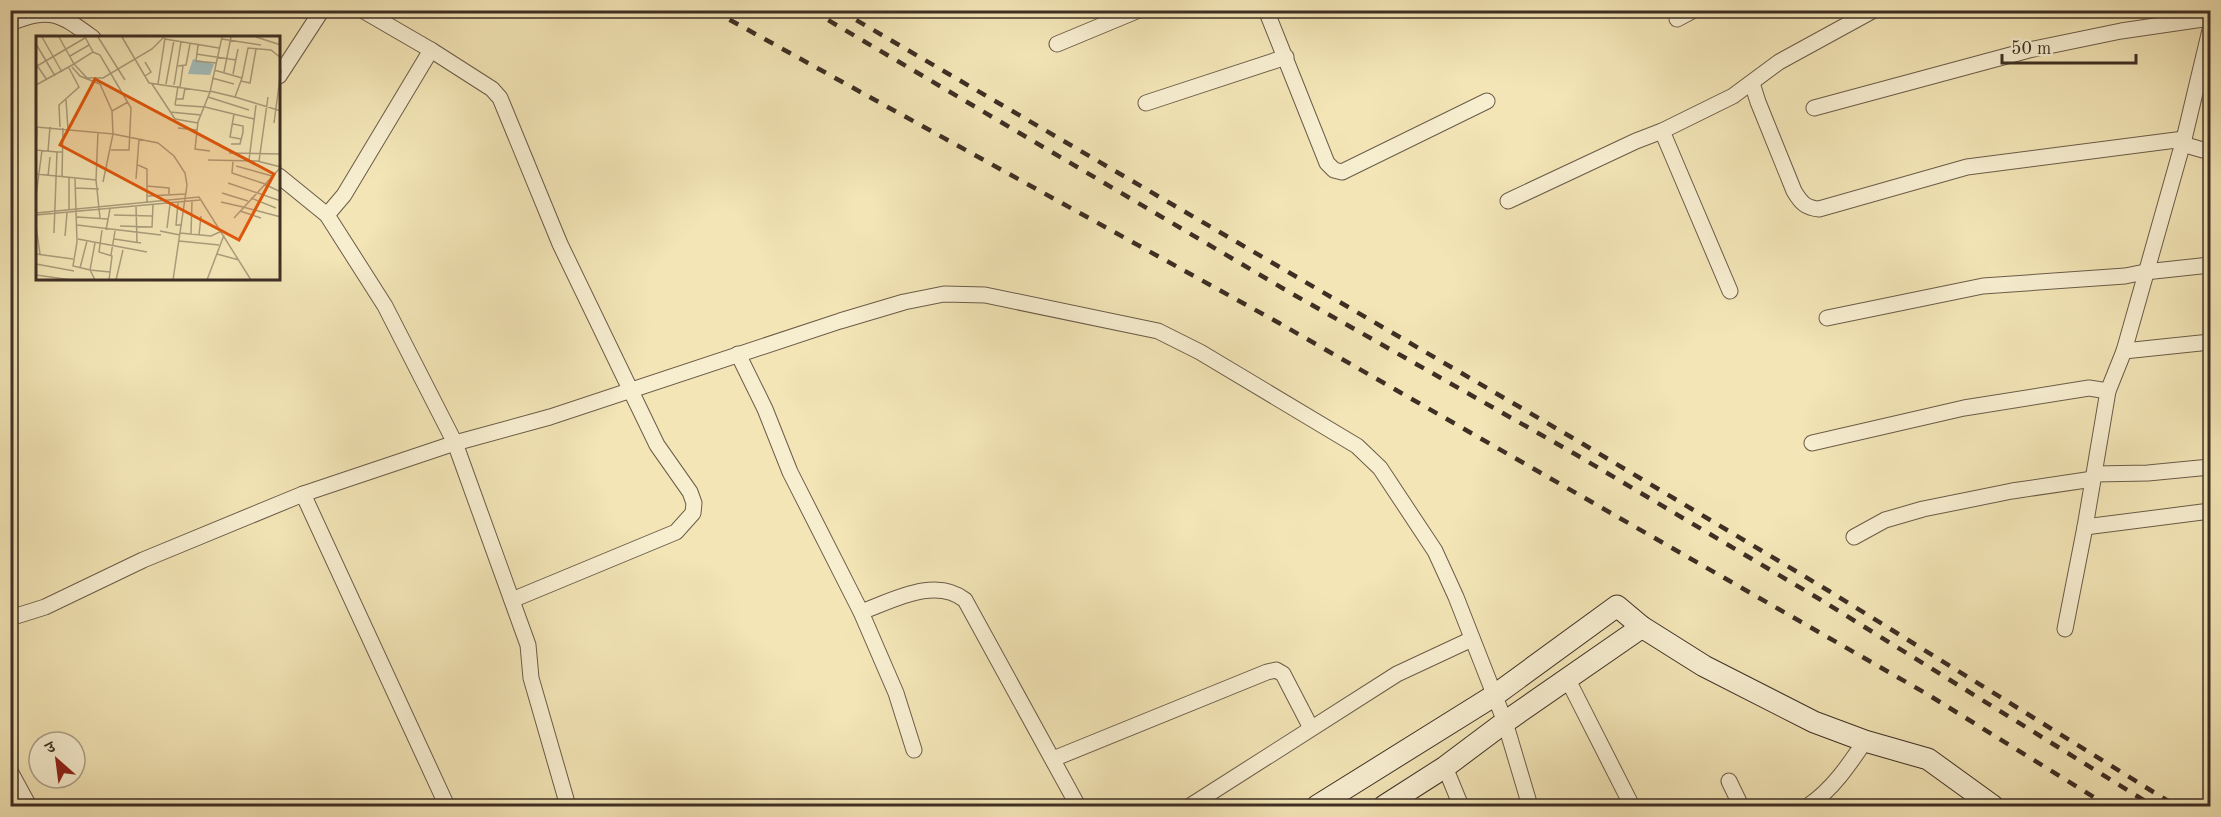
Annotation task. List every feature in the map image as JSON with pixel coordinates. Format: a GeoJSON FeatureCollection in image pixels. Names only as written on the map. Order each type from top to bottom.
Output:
{"type":"FeatureCollection","features":[{"type":"Feature","properties":{"kind":"street"},"geometry":{"type":"LineString","coordinates":[[280,74],[322,10]]}},
{"type":"Feature","properties":{"kind":"street"},"geometry":{"type":"LineString","coordinates":[[362,10],[431,50],[492,89],[500,98],[560,244],[632,389],[657,445],[690,492],[694,503],[693,513],[676,532],[512,600]]}},
{"type":"Feature","properties":{"kind":"street"},"geometry":{"type":"LineString","coordinates":[[1057,44],[1139,10]]}},
{"type":"Feature","properties":{"kind":"street"},"geometry":{"type":"LineString","coordinates":[[1266,10],[1327,163],[1334,170],[1342,172],[1487,101]]}},
{"type":"Feature","properties":{"kind":"street"},"geometry":{"type":"LineString","coordinates":[[1677,19],[1695,10]]}},
{"type":"Feature","properties":{"kind":"street"},"geometry":{"type":"LineString","coordinates":[[1508,201],[1733,96],[1779,62],[1874,10]]}},
{"type":"Feature","properties":{"kind":"street"},"geometry":{"type":"LineString","coordinates":[[10,23],[34,14],[48,13],[69,20],[90,36]]}},
{"type":"Feature","properties":{"kind":"street"},"geometry":{"type":"LineString","coordinates":[[1814,108],[2029,50],[2121,31],[2211,18]]}},
{"type":"Feature","properties":{"kind":"street"},"geometry":{"type":"LineString","coordinates":[[2065,629],[2108,391],[2124,351],[2208,50],[2211,30]]}},
{"type":"Feature","properties":{"kind":"street"},"geometry":{"type":"LineString","coordinates":[[327,215],[344,195],[431,50]]}},
{"type":"Feature","properties":{"kind":"street"},"geometry":{"type":"LineString","coordinates":[[1146,103],[1286,57]]}},
{"type":"Feature","properties":{"kind":"street"},"geometry":{"type":"LineString","coordinates":[[1752,83],[1794,191],[1799,200],[1808,208],[1819,209],[1967,167],[2183,142],[2211,152]]}},
{"type":"Feature","properties":{"kind":"street"},"geometry":{"type":"LineString","coordinates":[[1662,131],[1730,291]]}},
{"type":"Feature","properties":{"kind":"street"},"geometry":{"type":"LineString","coordinates":[[280,177],[327,215],[385,306],[455,443],[528,645],[531,678],[568,807]]}},
{"type":"Feature","properties":{"kind":"street"},"geometry":{"type":"LineString","coordinates":[[1827,318],[1983,286],[2125,276],[2211,265]]}},
{"type":"Feature","properties":{"kind":"street"},"geometry":{"type":"LineString","coordinates":[[10,618],[45,607],[143,560],[303,495],[455,443],[550,417],[738,354],[904,302],[944,294],[985,295],[1158,331],[1200,352],[1357,446],[1380,468],[1435,551],[1495,695],[1530,807]]}},
{"type":"Feature","properties":{"kind":"street"},"geometry":{"type":"LineString","coordinates":[[2124,351],[2211,342]]}},
{"type":"Feature","properties":{"kind":"street"},"geometry":{"type":"LineString","coordinates":[[738,354],[765,409],[790,472],[861,612],[896,693],[914,750]]}},
{"type":"Feature","properties":{"kind":"street"},"geometry":{"type":"LineString","coordinates":[[1812,443],[1964,408],[2089,388],[2108,391]]}},
{"type":"Feature","properties":{"kind":"street"},"geometry":{"type":"LineString","coordinates":[[1854,537],[1885,520],[1923,509],[2012,491],[2094,477],[2211,467]]}},
{"type":"Feature","properties":{"kind":"street"},"geometry":{"type":"LineString","coordinates":[[303,495],[447,807]]}},
{"type":"Feature","properties":{"kind":"street"},"geometry":{"type":"LineString","coordinates":[[2085,526],[2211,511]]}},
{"type":"Feature","properties":{"kind":"street"},"geometry":{"type":"LineString","coordinates":[[861,612],[933,589],[957,594],[971,609],[1078,807]]}},
{"type":"Feature","properties":{"kind":"street"},"geometry":{"type":"LineString","coordinates":[[1317,807],[1495,695],[1617,606],[1642,627],[1704,666],[1814,722],[1865,741],[1928,759],[1993,807]]}},
{"type":"Feature","properties":{"kind":"street"},"geometry":{"type":"LineString","coordinates":[[1384,807],[1445,767],[1505,722],[1642,627]]}},
{"type":"Feature","properties":{"kind":"street"},"geometry":{"type":"LineString","coordinates":[[1190,807],[1397,674],[1472,639]]}},
{"type":"Feature","properties":{"kind":"street"},"geometry":{"type":"LineString","coordinates":[[1053,759],[1276,670],[1283,674],[1311,728]]}},
{"type":"Feature","properties":{"kind":"street"},"geometry":{"type":"LineString","coordinates":[[1568,680],[1632,807]]}},
{"type":"Feature","properties":{"kind":"street"},"geometry":{"type":"LineString","coordinates":[[1808,807],[1842,773],[1865,741]]}},
{"type":"Feature","properties":{"kind":"street"},"geometry":{"type":"LineString","coordinates":[[1445,767],[1461,807]]}},
{"type":"Feature","properties":{"kind":"street"},"geometry":{"type":"LineString","coordinates":[[10,771],[29,807]]}},
{"type":"Feature","properties":{"kind":"street"},"geometry":{"type":"LineString","coordinates":[[1729,782],[1741,807]]}},
{"type":"Feature","properties":{"kind":"railway"},"geometry":{"type":"LineString","coordinates":[[712,10],[1279,323],[1927,694],[2108,806]]}},
{"type":"Feature","properties":{"kind":"railway"},"geometry":{"type":"LineString","coordinates":[[811,10],[1289,292],[1575,454],[1821,600],[2153,806]]}},
{"type":"Feature","properties":{"kind":"railway"},"geometry":{"type":"LineString","coordinates":[[839,10],[1583,444],[1829,591],[2176,806]]}}]}
